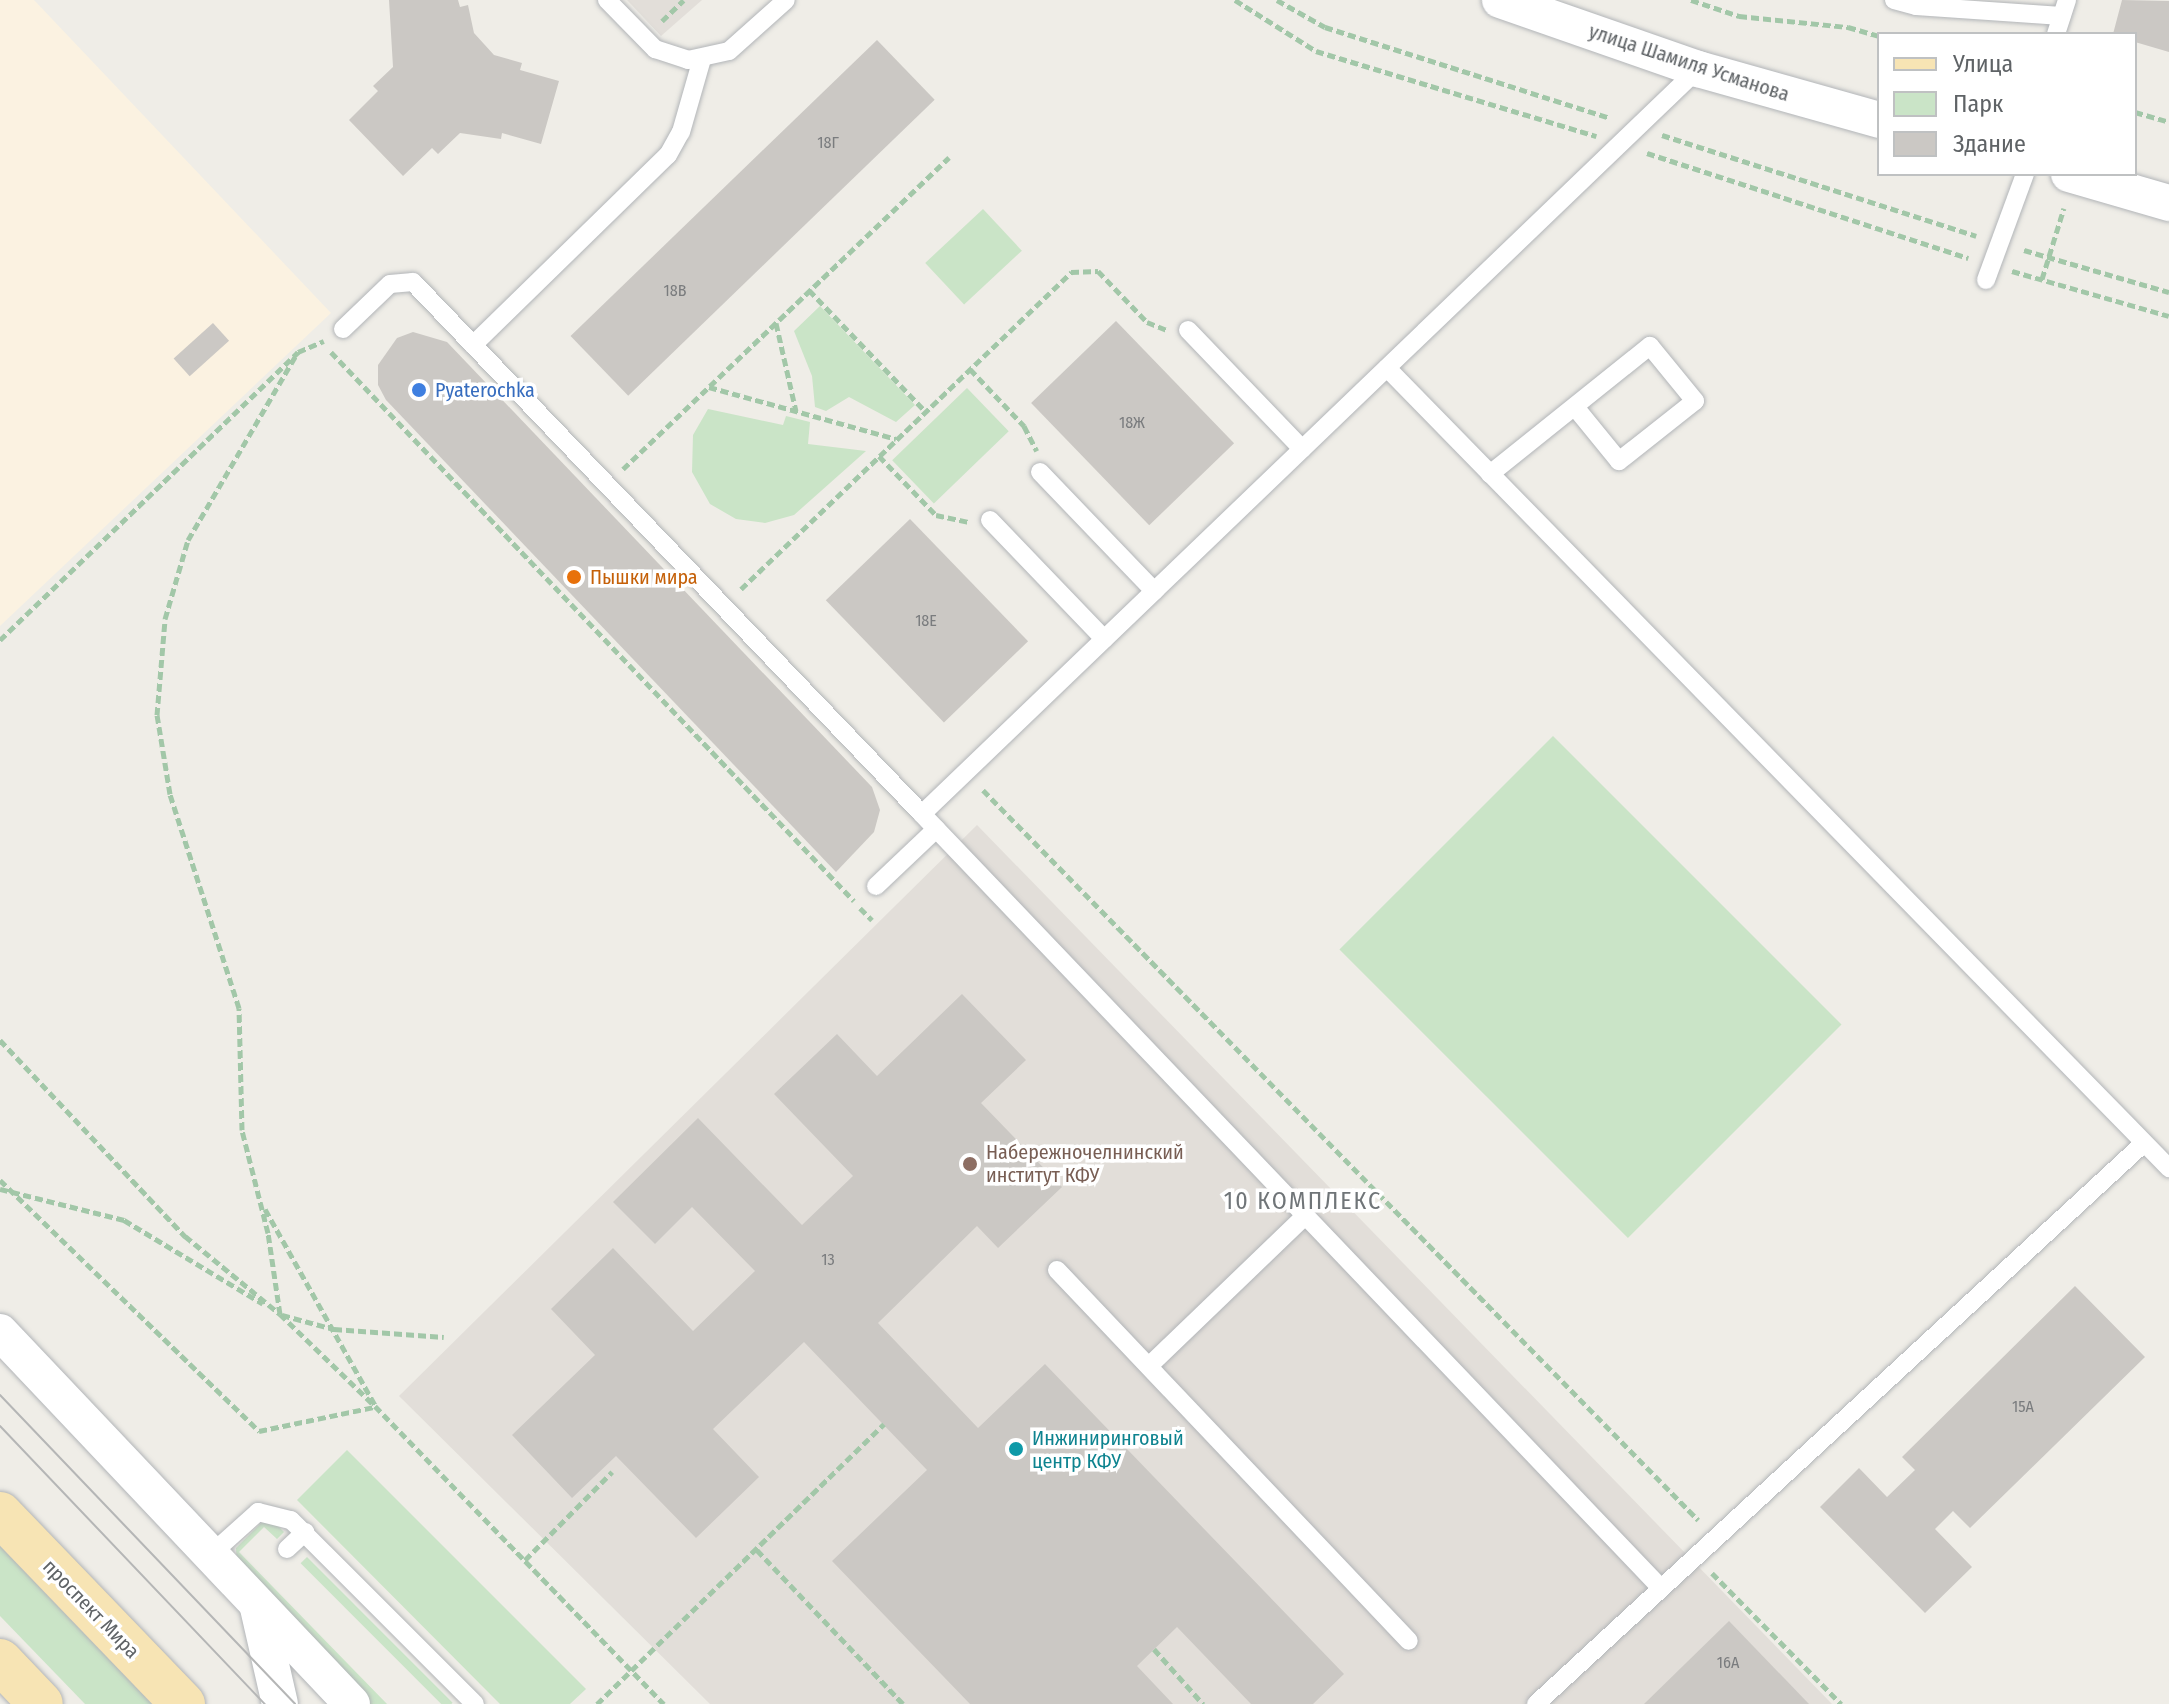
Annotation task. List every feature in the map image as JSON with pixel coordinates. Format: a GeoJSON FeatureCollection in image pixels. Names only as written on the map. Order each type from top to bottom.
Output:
{"type":"FeatureCollection","features":[{"type":"Feature","properties":{"kind":"main road","name":"проспект Мира"},"geometry":{"type":"LineString","coordinates":[[0,1514],[183,1704]]}},
{"type":"Feature","properties":{"kind":"main road"},"geometry":{"type":"LineString","coordinates":[[0,1661],[41,1704]]}},
{"type":"Feature","properties":{"kind":"street","name":"улица Шамиля Усманова"},"geometry":{"type":"LineString","coordinates":[[1500,0],[1698,69],[1877,119]]}},
{"type":"Feature","properties":{"kind":"street"},"geometry":{"type":"LineString","coordinates":[[2067,191],[2169,203]]}},
{"type":"Feature","properties":{"kind":"street"},"geometry":{"type":"LineString","coordinates":[[0,1332],[352,1704]]}},
{"type":"Feature","properties":{"kind":"street"},"geometry":{"type":"LineString","coordinates":[[258,1607],[280,1704]]}},
{"type":"Feature","properties":{"kind":"lane"},"geometry":{"type":"LineString","coordinates":[[607,0],[655,49],[702,59],[742,42],[786,0]]}},
{"type":"Feature","properties":{"kind":"lane"},"geometry":{"type":"LineString","coordinates":[[1894,0],[1916,6],[2062,17]]}},
{"type":"Feature","properties":{"kind":"lane"},"geometry":{"type":"LineString","coordinates":[[473,345],[668,155],[681,132],[702,59]]}},
{"type":"Feature","properties":{"kind":"lane"},"geometry":{"type":"LineString","coordinates":[[922,814],[1698,69]]}},
{"type":"Feature","properties":{"kind":"lane"},"geometry":{"type":"LineString","coordinates":[[1989,273],[2024,176]]}},
{"type":"Feature","properties":{"kind":"lane"},"geometry":{"type":"LineString","coordinates":[[337,334],[390,284],[407,280],[473,345],[1660,1587]]}},
{"type":"Feature","properties":{"kind":"lane"},"geometry":{"type":"LineString","coordinates":[[1188,330],[1302,449]]}},
{"type":"Feature","properties":{"kind":"lane"},"geometry":{"type":"LineString","coordinates":[[1490,474],[1650,346],[1695,401],[1619,461],[1575,407]]}},
{"type":"Feature","properties":{"kind":"lane"},"geometry":{"type":"LineString","coordinates":[[1387,368],[2169,1168]]}},
{"type":"Feature","properties":{"kind":"lane"},"geometry":{"type":"LineString","coordinates":[[1040,472],[1154,591]]}},
{"type":"Feature","properties":{"kind":"lane"},"geometry":{"type":"LineString","coordinates":[[990,520],[1104,639]]}},
{"type":"Feature","properties":{"kind":"lane"},"geometry":{"type":"LineString","coordinates":[[876,886],[936,829]]}},
{"type":"Feature","properties":{"kind":"lane"},"geometry":{"type":"LineString","coordinates":[[1536,1704],[2144,1143]]}},
{"type":"Feature","properties":{"kind":"lane"},"geometry":{"type":"LineString","coordinates":[[1149,1366],[1305,1216]]}},
{"type":"Feature","properties":{"kind":"lane"},"geometry":{"type":"LineString","coordinates":[[1057,1270],[1409,1641]]}},
{"type":"Feature","properties":{"kind":"lane"},"geometry":{"type":"LineString","coordinates":[[209,1556],[258,1512],[291,1520],[475,1704]]}},
{"type":"Feature","properties":{"kind":"lane"},"geometry":{"type":"LineString","coordinates":[[287,1549],[305,1532]]}},
{"type":"Feature","properties":{"kind":"path"},"geometry":{"type":"LineString","coordinates":[[1235,0],[1316,51],[1620,144],[1989,273],[2042,279],[2169,316]]}},
{"type":"Feature","properties":{"kind":"path"},"geometry":{"type":"LineString","coordinates":[[1277,0],[1325,27],[1999,243],[2169,292]]}},
{"type":"Feature","properties":{"kind":"path"},"geometry":{"type":"LineString","coordinates":[[1691,0],[1739,16],[1848,27],[1877,35]]}},
{"type":"Feature","properties":{"kind":"path"},"geometry":{"type":"LineString","coordinates":[[2137,113],[2169,122]]}},
{"type":"Feature","properties":{"kind":"path"},"geometry":{"type":"LineString","coordinates":[[607,485],[949,157]]}},
{"type":"Feature","properties":{"kind":"path"},"geometry":{"type":"LineString","coordinates":[[2042,279],[2067,191]]}},
{"type":"Feature","properties":{"kind":"path"},"geometry":{"type":"LineString","coordinates":[[723,606],[1071,272],[1084,267],[1098,271],[1147,322],[1164,330],[1188,330]]}},
{"type":"Feature","properties":{"kind":"path"},"geometry":{"type":"LineString","coordinates":[[809,290],[925,411]]}},
{"type":"Feature","properties":{"kind":"path"},"geometry":{"type":"LineString","coordinates":[[776,323],[796,412]]}},
{"type":"Feature","properties":{"kind":"path"},"geometry":{"type":"LineString","coordinates":[[0,640],[298,352],[337,334]]}},
{"type":"Feature","properties":{"kind":"path"},"geometry":{"type":"LineString","coordinates":[[322,342],[872,920]]}},
{"type":"Feature","properties":{"kind":"path"},"geometry":{"type":"LineString","coordinates":[[280,1314],[259,1197],[242,1130],[239,1008],[170,794],[157,715],[165,619],[188,540],[298,352]]}},
{"type":"Feature","properties":{"kind":"path"},"geometry":{"type":"LineString","coordinates":[[970,369],[1029,433],[1040,472]]}},
{"type":"Feature","properties":{"kind":"path"},"geometry":{"type":"LineString","coordinates":[[708,387],[897,439]]}},
{"type":"Feature","properties":{"kind":"path"},"geometry":{"type":"LineString","coordinates":[[879,456],[936,515],[951,522],[990,520]]}},
{"type":"Feature","properties":{"kind":"path"},"geometry":{"type":"LineString","coordinates":[[965,772],[1714,1537]]}},
{"type":"Feature","properties":{"kind":"path"},"geometry":{"type":"LineString","coordinates":[[0,1040],[185,1236],[280,1314],[375,1406],[664,1704]]}},
{"type":"Feature","properties":{"kind":"path"},"geometry":{"type":"LineString","coordinates":[[0,1180],[259,1431],[375,1406]]}},
{"type":"Feature","properties":{"kind":"path"},"geometry":{"type":"LineString","coordinates":[[0,1189],[8,1188],[124,1220],[280,1314],[334,1329],[444,1337]]}},
{"type":"Feature","properties":{"kind":"path"},"geometry":{"type":"LineString","coordinates":[[259,1197],[293,1264],[334,1329],[375,1406]]}},
{"type":"Feature","properties":{"kind":"path"},"geometry":{"type":"LineString","coordinates":[[597,1704],[884,1424]]}},
{"type":"Feature","properties":{"kind":"path"},"geometry":{"type":"LineString","coordinates":[[525,1560],[612,1472]]}},
{"type":"Feature","properties":{"kind":"path"},"geometry":{"type":"LineString","coordinates":[[757,1550],[903,1704]]}},
{"type":"Feature","properties":{"kind":"path"},"geometry":{"type":"LineString","coordinates":[[1695,1555],[1841,1704]]}},
{"type":"Feature","properties":{"kind":"path"},"geometry":{"type":"LineString","coordinates":[[1154,1649],[1203,1704]]}},
{"type":"Feature","properties":{"kind":"shaded area"},"geometry":{"type":"Polygon","coordinates":[[[0,0],[34,0],[331,313],[0,626],[0,0]]]}},
{"type":"Feature","properties":{"kind":"shaded area"},"geometry":{"type":"Polygon","coordinates":[[[627,0],[702,0],[661,36],[627,0]]]}},
{"type":"Feature","properties":{"kind":"shaded area","name":"Набережночелнинский институт КФУ"},"geometry":{"type":"Polygon","coordinates":[[[977,825],[1832,1704],[710,1704],[399,1396],[977,825]]]}},
{"type":"Feature","properties":{"kind":"green space"},"geometry":{"type":"Polygon","coordinates":[[[983,209],[1022,251],[964,305],[925,263],[983,209]]]}},
{"type":"Feature","properties":{"kind":"green space"},"geometry":{"type":"Polygon","coordinates":[[[820,306],[915,405],[896,422],[849,397],[826,411],[815,407],[812,376],[794,331],[820,306]]]}},
{"type":"Feature","properties":{"kind":"green space"},"geometry":{"type":"Polygon","coordinates":[[[967,388],[1009,431],[934,503],[892,460],[967,388]]]}},
{"type":"Feature","properties":{"kind":"green space"},"geometry":{"type":"Polygon","coordinates":[[[708,409],[783,425],[786,416],[810,422],[808,444],[866,451],[794,515],[765,523],[736,519],[710,504],[692,472],[693,435],[708,409]]]}},
{"type":"Feature","properties":{"kind":"green space"},"geometry":{"type":"Polygon","coordinates":[[[1553,736],[1841,1024],[1628,1238],[1339,950],[1553,736]]]}},
{"type":"Feature","properties":{"kind":"green space"},"geometry":{"type":"Polygon","coordinates":[[[347,1450],[586,1689],[570,1704],[500,1704],[297,1500],[347,1450]]]}},
{"type":"Feature","properties":{"kind":"green space"},"geometry":{"type":"Polygon","coordinates":[[[262,1522],[274,1522],[284,1532],[277,1539],[264,1527],[239,1552],[387,1704],[370,1704],[237,1568],[236,1548],[262,1522]]]}},
{"type":"Feature","properties":{"kind":"green space"},"geometry":{"type":"Polygon","coordinates":[[[0,1546],[152,1704],[85,1704],[0,1616],[0,1546]]]}},
{"type":"Feature","properties":{"kind":"green space"},"geometry":{"type":"Polygon","coordinates":[[[307,1557],[453,1703],[441,1704],[301,1563],[307,1557]]]}},
{"type":"Feature","properties":{"kind":"building"},"geometry":{"type":"Polygon","coordinates":[[[389,0],[458,0],[460,7],[468,5],[474,33],[494,55],[522,63],[520,70],[559,81],[541,144],[502,133],[501,139],[460,133],[438,154],[432,148],[403,176],[349,120],[378,91],[373,86],[393,67],[389,0]]]}},
{"type":"Feature","properties":{"kind":"building"},"geometry":{"type":"Polygon","coordinates":[[[2122,0],[2169,1],[2169,52],[2137,43],[2137,32],[2114,32],[2122,0]]]}},
{"type":"Feature","properties":{"kind":"building"},"geometry":{"type":"Polygon","coordinates":[[[877,40],[935,100],[628,396],[571,336],[877,40]]]}},
{"type":"Feature","properties":{"kind":"building"},"geometry":{"type":"Polygon","coordinates":[[[1116,321],[1234,443],[1149,525],[1031,403],[1116,321]]]}},
{"type":"Feature","properties":{"kind":"building"},"geometry":{"type":"Polygon","coordinates":[[[213,323],[229,341],[190,376],[174,358],[213,323]]]}},
{"type":"Feature","properties":{"kind":"building"},"geometry":{"type":"Polygon","coordinates":[[[413,332],[447,342],[872,787],[880,810],[874,832],[836,872],[386,400],[378,385],[378,365],[397,338],[413,332]]]}},
{"type":"Feature","properties":{"kind":"building"},"geometry":{"type":"Polygon","coordinates":[[[910,519],[1028,641],[944,723],[826,600],[910,519]]]}},
{"type":"Feature","properties":{"kind":"building"},"geometry":{"type":"Polygon","coordinates":[[[962,994],[1026,1060],[981,1103],[1062,1187],[998,1248],[977,1226],[878,1323],[978,1428],[1045,1364],[1344,1674],[1313,1704],[1251,1704],[1177,1627],[1137,1666],[1173,1704],[970,1704],[832,1561],[927,1470],[804,1342],[713,1429],[759,1477],[696,1538],[616,1456],[572,1498],[512,1435],[595,1355],[551,1309],[613,1248],[693,1331],[755,1271],[692,1207],[655,1244],[613,1202],[698,1118],[802,1225],[853,1176],[774,1094],[837,1034],[877,1076],[962,994]]]}},
{"type":"Feature","properties":{"kind":"building"},"geometry":{"type":"Polygon","coordinates":[[[2075,1286],[2145,1357],[1970,1528],[1953,1511],[1935,1529],[1972,1567],[1925,1613],[1820,1507],[1859,1468],[1887,1497],[1915,1470],[1902,1457],[2075,1286]]]}},
{"type":"Feature","properties":{"kind":"building"},"geometry":{"type":"Polygon","coordinates":[[[1729,1621],[1809,1704],[1644,1704],[1729,1621]]]}},
{"type":"Feature","properties":{"kind":"tram line"},"geometry":{"type":"LineString","coordinates":[[0,1395],[295,1704]]}},
{"type":"Feature","properties":{"kind":"tram line"},"geometry":{"type":"LineString","coordinates":[[0,1426],[265,1704]]}},
{"type":"Feature","properties":{"kind":"place","name":"Pyaterochka"},"geometry":{"type":"Point","coordinates":[419,390]}},
{"type":"Feature","properties":{"kind":"place","name":"Пышки мира"},"geometry":{"type":"Point","coordinates":[574,577]}},
{"type":"Feature","properties":{"kind":"place","name":"Набережночелнинский институт КФУ"},"geometry":{"type":"Point","coordinates":[970,1164]}},
{"type":"Feature","properties":{"kind":"place","name":"Инжиниринговый центр КФУ"},"geometry":{"type":"Point","coordinates":[1016,1449]}},
{"type":"Feature","properties":{"kind":"district","name":"10 КОМПЛЕКС"},"geometry":{"type":"Point","coordinates":[1303,1202]}}]}
